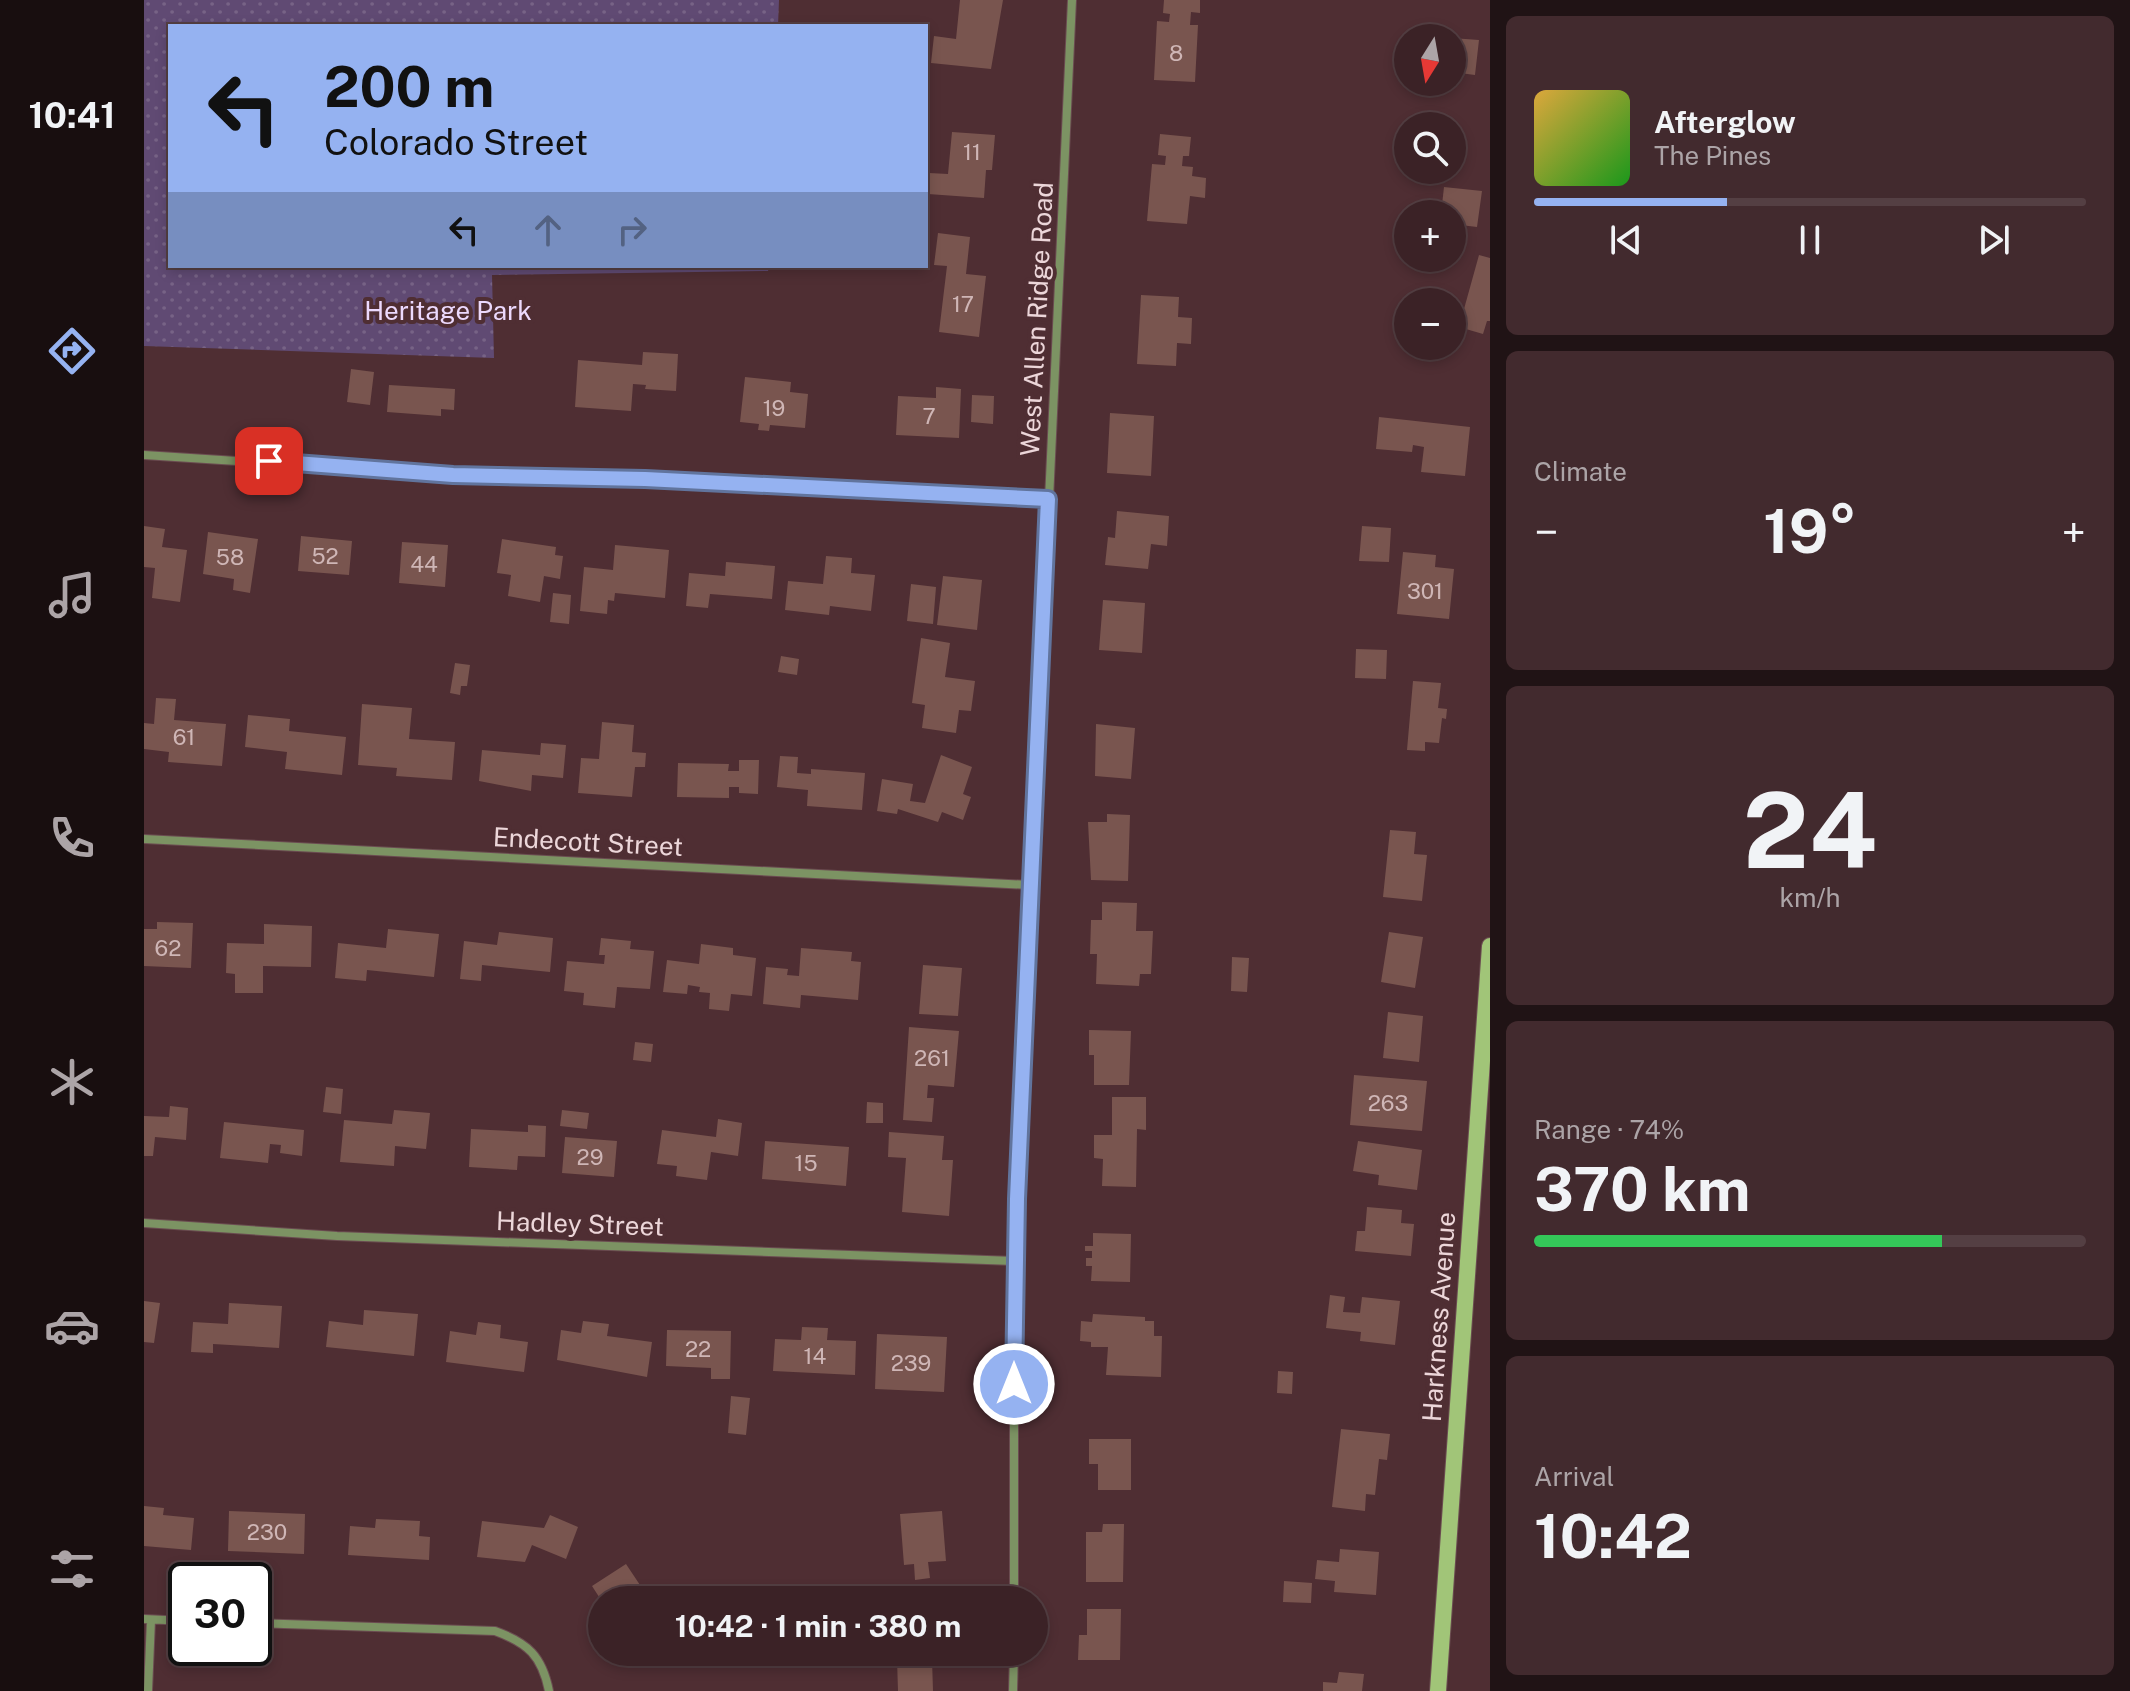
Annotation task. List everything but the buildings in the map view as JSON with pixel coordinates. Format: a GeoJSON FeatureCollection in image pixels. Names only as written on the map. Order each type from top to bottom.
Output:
{"type":"FeatureCollection","features":[{"type":"Feature","properties":{"kind":"main road","name":"Harkness Avenue"},"geometry":{"type":"LineString","coordinates":[[1438,1691],[1490,946]]}},
{"type":"Feature","properties":{"kind":"street","name":"West Allen Ridge Road"},"geometry":{"type":"LineString","coordinates":[[1014,1586],[1014,1261],[1072,0]]}},
{"type":"Feature","properties":{"kind":"street"},"geometry":{"type":"LineString","coordinates":[[144,455],[453,475],[645,479],[1048,499]]}},
{"type":"Feature","properties":{"kind":"street","name":"Endecott Street"},"geometry":{"type":"LineString","coordinates":[[144,839],[1029,885]]}},
{"type":"Feature","properties":{"kind":"street","name":"Hadley Street"},"geometry":{"type":"LineString","coordinates":[[144,1223],[337,1236],[1014,1261]]}},
{"type":"Feature","properties":{"kind":"street"},"geometry":{"type":"LineString","coordinates":[[148,1691],[147,1620],[168,1621]]}},
{"type":"Feature","properties":{"kind":"street"},"geometry":{"type":"LineString","coordinates":[[272,1624],[495,1631],[530,1646],[543,1667],[549,1691]]}},
{"type":"Feature","properties":{"kind":"street"},"geometry":{"type":"LineString","coordinates":[[1013,1691],[1014,1666]]}},
{"type":"Feature","properties":{"kind":"green space","name":"Heritage Park"},"geometry":{"type":"Polygon","coordinates":[[[144,0],[779,0],[778,24],[168,24],[168,268],[769,268],[768,271],[492,275],[494,358],[144,346],[144,0]]]}},
{"type":"Feature","properties":{"kind":"route"},"geometry":{"type":"LineString","coordinates":[[269,461],[453,475],[645,479],[1048,499],[1014,1261],[1014,1384]]}}]}
